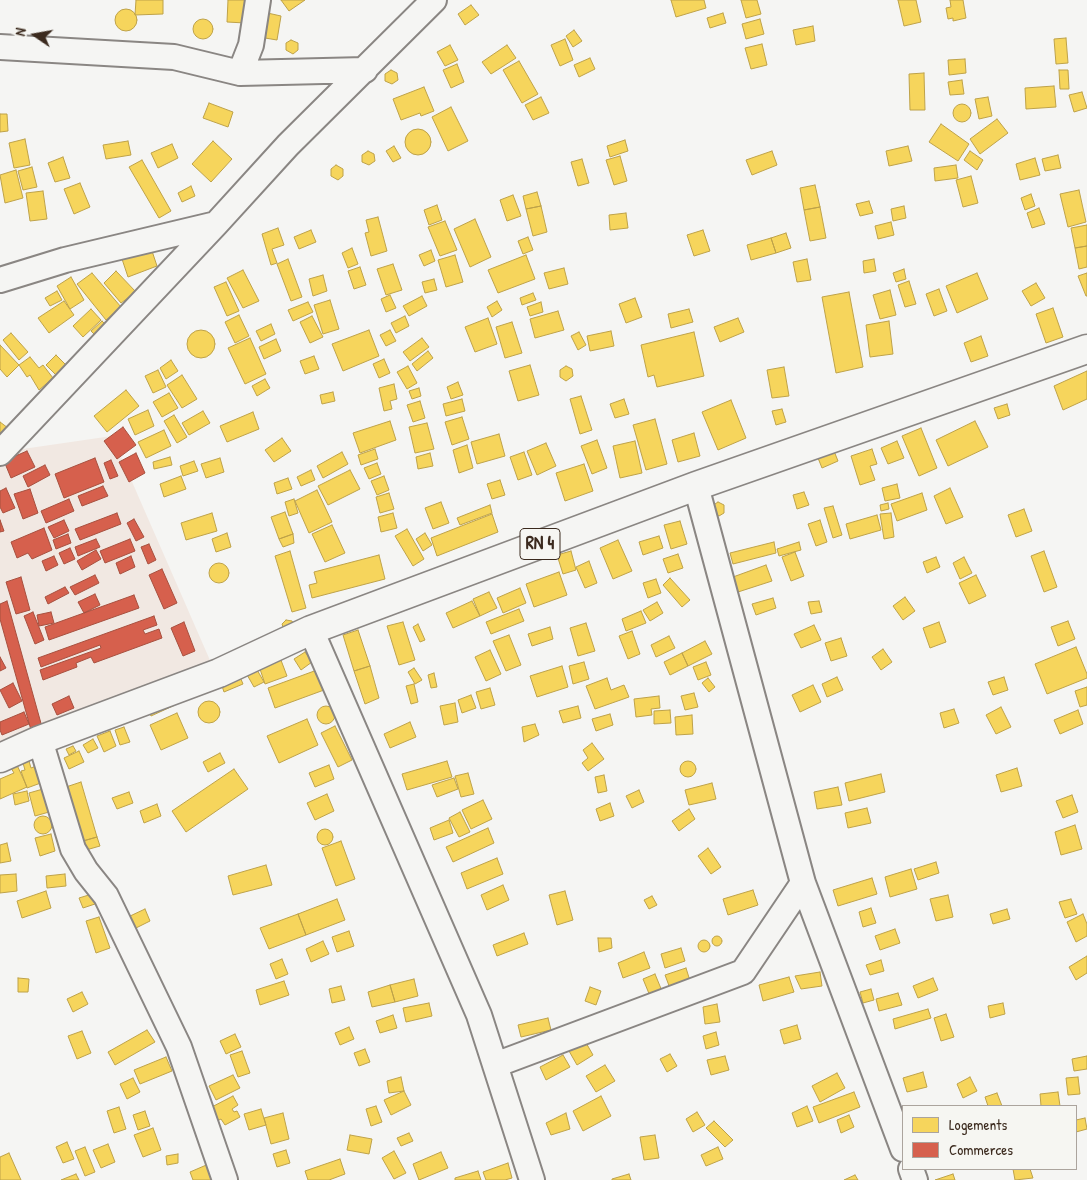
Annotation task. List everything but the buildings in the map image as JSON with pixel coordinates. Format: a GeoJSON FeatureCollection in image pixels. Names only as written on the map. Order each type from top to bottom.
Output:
{"type":"FeatureCollection","features":[{"type":"Feature","properties":{"kind":"highway","name":"RN 4"},"geometry":{"type":"LineString","coordinates":[[0,758],[40,740],[219,673],[310,630],[696,486],[1087,349]]}},
{"type":"Feature","properties":{"kind":"street"},"geometry":{"type":"LineString","coordinates":[[240,73],[251,45],[258,0]]}},
{"type":"Feature","properties":{"kind":"street"},"geometry":{"type":"LineString","coordinates":[[0,453],[288,145],[434,0]]}},
{"type":"Feature","properties":{"kind":"street"},"geometry":{"type":"LineString","coordinates":[[0,47],[174,57],[240,73],[364,70]]}},
{"type":"Feature","properties":{"kind":"street"},"geometry":{"type":"LineString","coordinates":[[0,280],[66,260],[216,224]]}},
{"type":"Feature","properties":{"kind":"street"},"geometry":{"type":"LineString","coordinates":[[696,486],[803,884],[902,1146]]}},
{"type":"Feature","properties":{"kind":"street"},"geometry":{"type":"LineString","coordinates":[[310,630],[480,1015],[532,1180]]}},
{"type":"Feature","properties":{"kind":"street"},"geometry":{"type":"LineString","coordinates":[[40,740],[72,849],[86,871],[106,896],[179,1047],[225,1180]]}},
{"type":"Feature","properties":{"kind":"street"},"geometry":{"type":"LineString","coordinates":[[495,1065],[743,972],[803,884]]}},
{"type":"Feature","properties":{"kind":"shaded area"},"geometry":{"type":"Polygon","coordinates":[[[112,436],[216,674],[0,761],[0,461],[9,451],[112,436]]]}}]}
